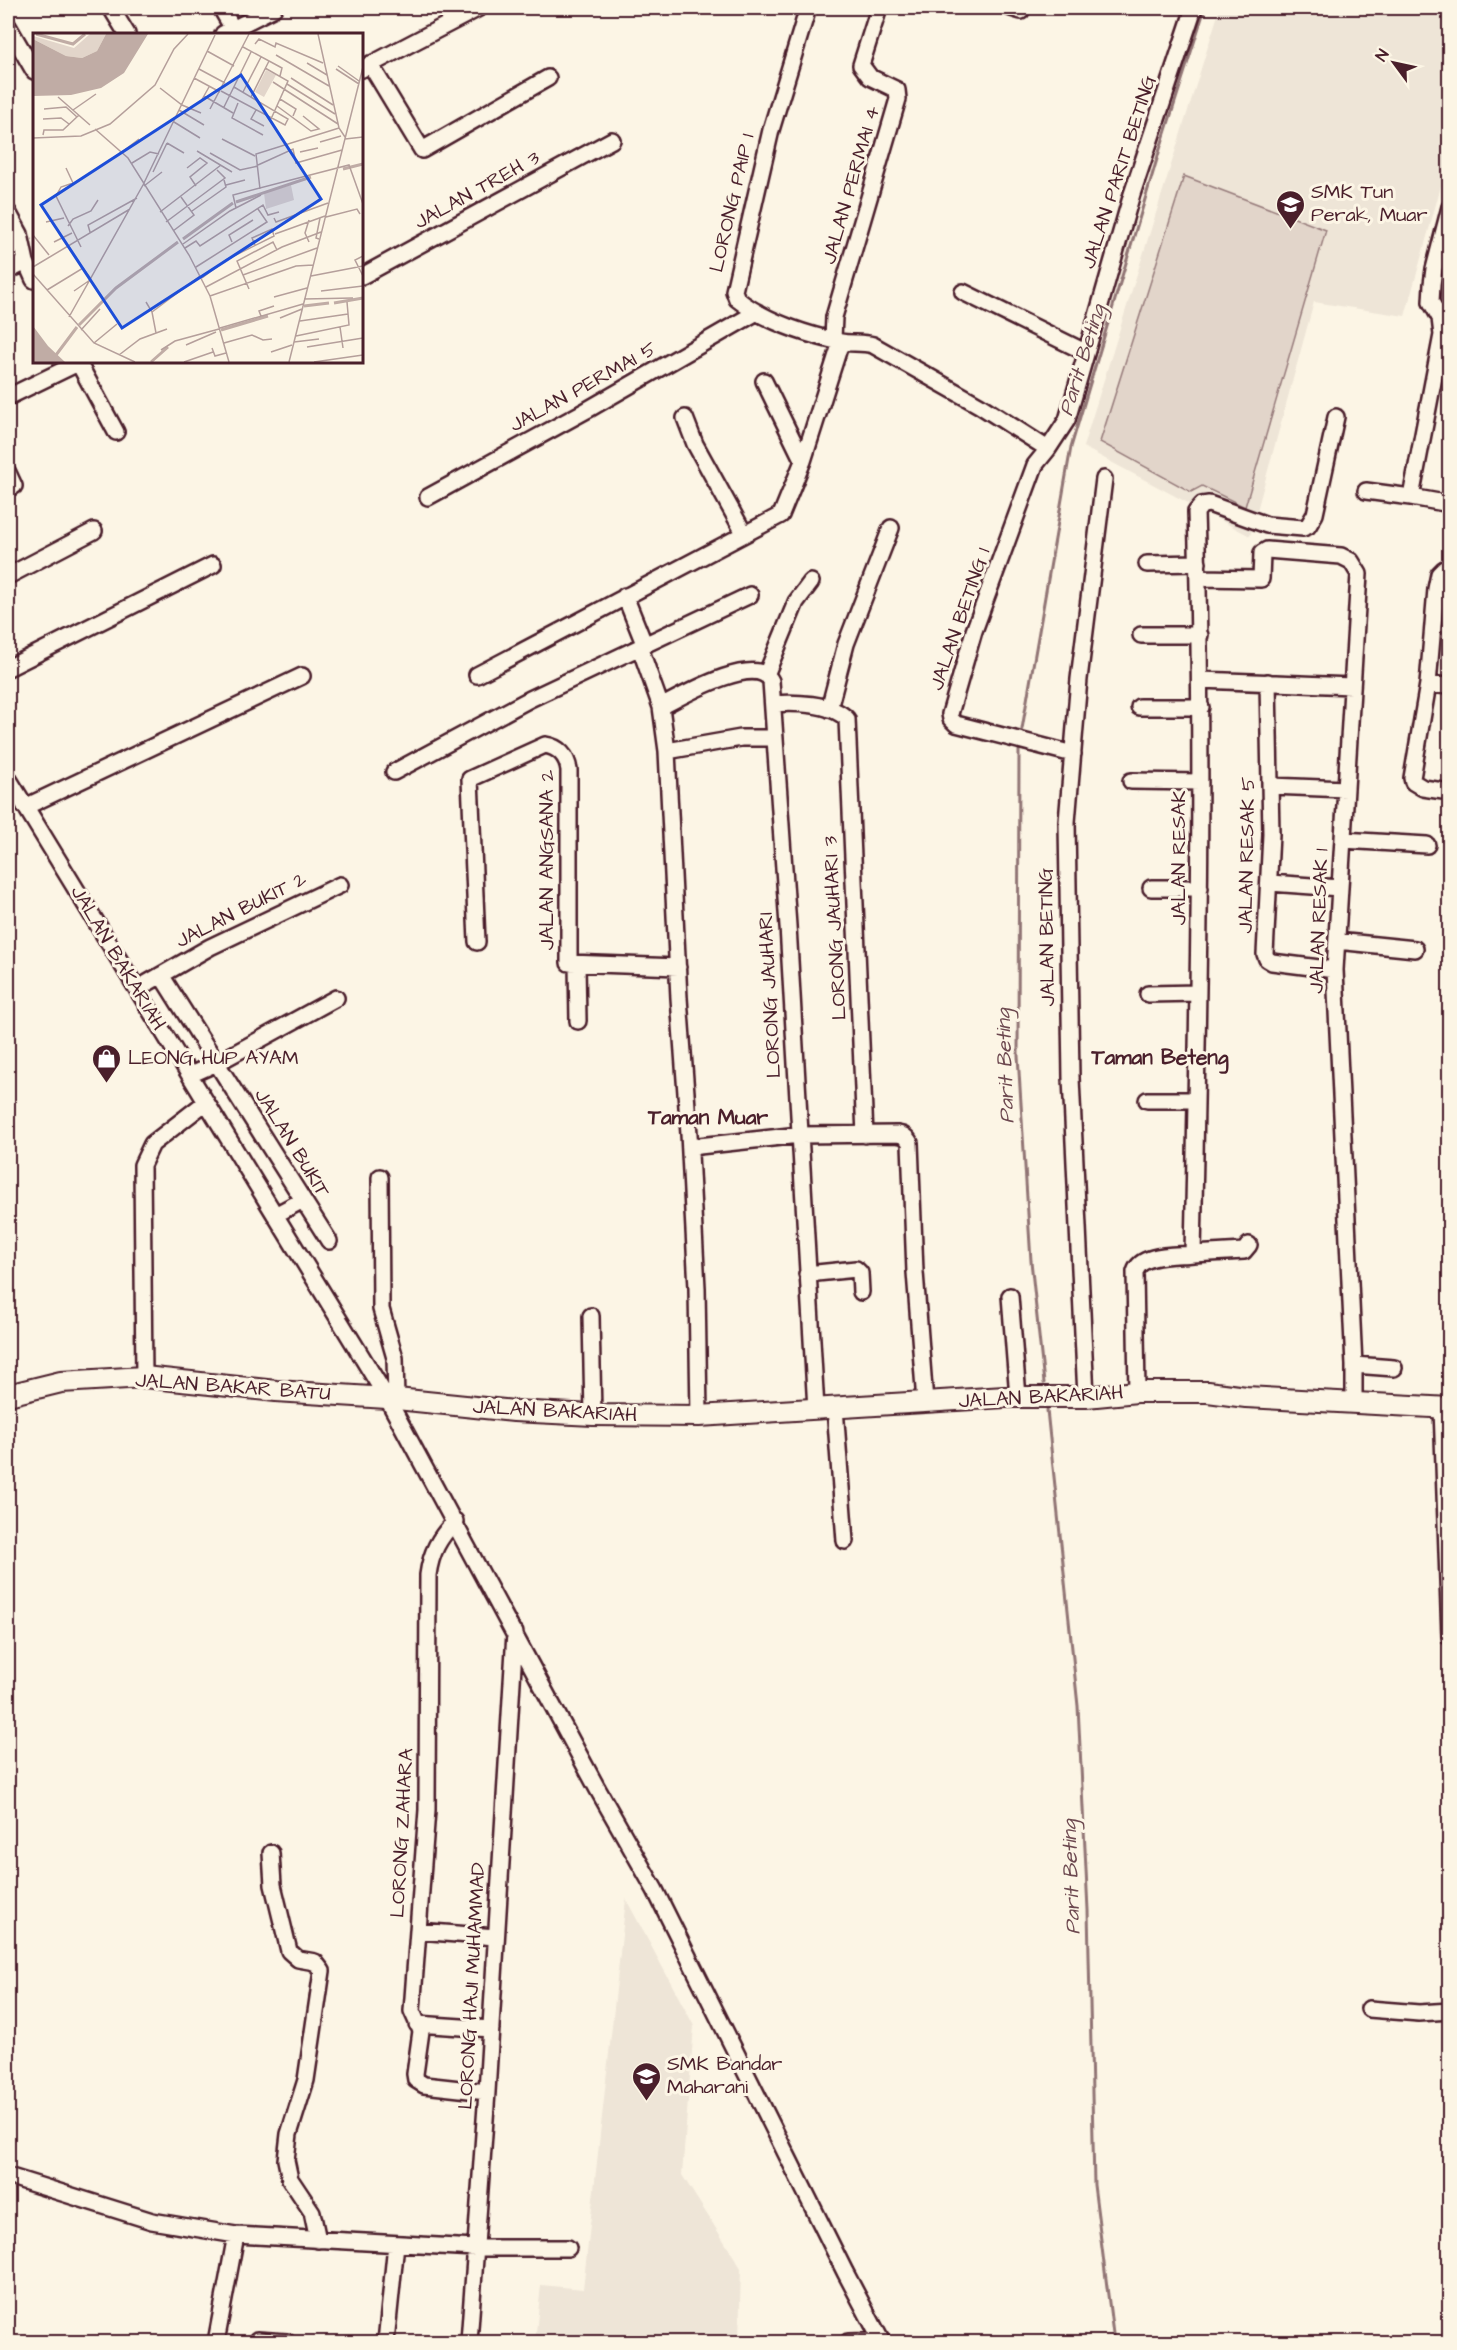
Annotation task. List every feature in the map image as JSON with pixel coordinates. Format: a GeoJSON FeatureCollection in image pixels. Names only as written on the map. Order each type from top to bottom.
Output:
{"type":"FeatureCollection","features":[{"type":"Feature","properties":{"kind":"main road","name":"JALAN BAKAR BATU"},"geometry":{"type":"LineString","coordinates":[[8,1395],[61,1382],[144,1377],[276,1391],[392,1399]]}},
{"type":"Feature","properties":{"kind":"main road","name":"JALAN BAKARIAH"},"geometry":{"type":"LineString","coordinates":[[392,1399],[514,1411],[593,1415],[699,1416],[1018,1397],[1086,1397],[1137,1392],[1208,1392],[1246,1397],[1446,1408]]}},
{"type":"Feature","properties":{"kind":"street"},"geometry":{"type":"LineString","coordinates":[[111,8],[126,33]]}},
{"type":"Feature","properties":{"kind":"street"},"geometry":{"type":"LineString","coordinates":[[221,8],[228,32],[274,8]]}},
{"type":"Feature","properties":{"kind":"street"},"geometry":{"type":"LineString","coordinates":[[479,8],[366,66],[422,150],[548,78]]}},
{"type":"Feature","properties":{"kind":"street","name":"LORONG PAIP 1"},"geometry":{"type":"LineString","coordinates":[[808,8],[771,130],[734,291],[736,299],[783,326],[837,341],[860,342],[886,352],[980,405],[1048,449]]}},
{"type":"Feature","properties":{"kind":"street","name":"JALAN PERMAI 4"},"geometry":{"type":"LineString","coordinates":[[837,341],[834,317],[898,99],[897,90],[870,77],[861,65],[879,8]]}},
{"type":"Feature","properties":{"kind":"street","name":"JALAN PARIT BETING"},"geometry":{"type":"LineString","coordinates":[[1048,449],[1066,420],[1132,194],[1194,8]]}},
{"type":"Feature","properties":{"kind":"street"},"geometry":{"type":"LineString","coordinates":[[8,27],[33,69]]}},
{"type":"Feature","properties":{"kind":"street","name":"JALAN TREH 3"},"geometry":{"type":"LineString","coordinates":[[363,272],[612,140]]}},
{"type":"Feature","properties":{"kind":"street"},"geometry":{"type":"LineString","coordinates":[[1411,497],[1443,335],[1440,318],[1431,302],[1434,268],[1449,207]]}},
{"type":"Feature","properties":{"kind":"street"},"geometry":{"type":"LineString","coordinates":[[8,212],[28,250],[33,275]]}},
{"type":"Feature","properties":{"kind":"street"},"geometry":{"type":"LineString","coordinates":[[8,271],[28,250]]}},
{"type":"Feature","properties":{"kind":"street"},"geometry":{"type":"LineString","coordinates":[[963,292],[1086,352]]}},
{"type":"Feature","properties":{"kind":"street","name":"JALAN PERMAI 5"},"geometry":{"type":"LineString","coordinates":[[428,497],[587,410],[757,312]]}},
{"type":"Feature","properties":{"kind":"street"},"geometry":{"type":"LineString","coordinates":[[477,675],[784,512],[803,461],[837,341]]}},
{"type":"Feature","properties":{"kind":"street"},"geometry":{"type":"LineString","coordinates":[[8,397],[77,363]]}},
{"type":"Feature","properties":{"kind":"street"},"geometry":{"type":"LineString","coordinates":[[80,363],[116,432]]}},
{"type":"Feature","properties":{"kind":"street"},"geometry":{"type":"LineString","coordinates":[[764,381],[803,461]]}},
{"type":"Feature","properties":{"kind":"street","name":"JALAN RESAK"},"geometry":{"type":"LineString","coordinates":[[1192,1254],[1200,888],[1201,707],[1196,512],[1202,505],[1215,505],[1268,525],[1303,528],[1308,526],[1315,514],[1336,417]]}},
{"type":"Feature","properties":{"kind":"street"},"geometry":{"type":"LineString","coordinates":[[685,418],[695,444],[744,533]]}},
{"type":"Feature","properties":{"kind":"street","name":"JALAN BETING 1"},"geometry":{"type":"LineString","coordinates":[[1048,449],[1035,465],[975,631],[950,717],[956,724],[1073,754]]}},
{"type":"Feature","properties":{"kind":"street","name":"JALAN BETING"},"geometry":{"type":"LineString","coordinates":[[1086,1397],[1077,1235],[1068,953],[1067,822],[1079,679],[1104,478]]}},
{"type":"Feature","properties":{"kind":"street"},"geometry":{"type":"LineString","coordinates":[[1366,491],[1449,504]]}},
{"type":"Feature","properties":{"kind":"street"},"geometry":{"type":"LineString","coordinates":[[773,704],[794,702],[829,709],[846,645],[891,528]]}},
{"type":"Feature","properties":{"kind":"street"},"geometry":{"type":"LineString","coordinates":[[8,576],[94,531]]}},
{"type":"Feature","properties":{"kind":"street","name":"JALAN RESAK 1"},"geometry":{"type":"LineString","coordinates":[[1198,571],[1261,579],[1262,553],[1267,550],[1341,556],[1351,561],[1359,574],[1335,970],[1354,1403]]}},
{"type":"Feature","properties":{"kind":"street"},"geometry":{"type":"LineString","coordinates":[[1147,564],[1198,571]]}},
{"type":"Feature","properties":{"kind":"street"},"geometry":{"type":"LineString","coordinates":[[8,668],[213,565]]}},
{"type":"Feature","properties":{"kind":"street"},"geometry":{"type":"LineString","coordinates":[[1449,569],[1444,569],[1439,574],[1436,589],[1428,684],[1413,782],[1423,788],[1449,792]]}},
{"type":"Feature","properties":{"kind":"street"},"geometry":{"type":"LineString","coordinates":[[661,707],[721,677],[757,672],[769,681],[796,602],[811,582]]}},
{"type":"Feature","properties":{"kind":"street"},"geometry":{"type":"LineString","coordinates":[[394,772],[530,699],[750,595]]}},
{"type":"Feature","properties":{"kind":"street"},"geometry":{"type":"LineString","coordinates":[[625,596],[661,707],[667,751],[697,1288],[699,1416]]}},
{"type":"Feature","properties":{"kind":"street"},"geometry":{"type":"LineString","coordinates":[[1142,635],[1200,635]]}},
{"type":"Feature","properties":{"kind":"street"},"geometry":{"type":"LineString","coordinates":[[25,807],[302,676]]}},
{"type":"Feature","properties":{"kind":"street"},"geometry":{"type":"LineString","coordinates":[[1200,680],[1352,687]]}},
{"type":"Feature","properties":{"kind":"street","name":"LORONG JAUHARI"},"geometry":{"type":"LineString","coordinates":[[769,681],[773,704],[807,1274],[844,1541]]}},
{"type":"Feature","properties":{"kind":"street","name":"JALAN RESAK 5"},"geometry":{"type":"LineString","coordinates":[[1268,682],[1271,786],[1270,884],[1265,954],[1267,959],[1278,963],[1335,970]]}},
{"type":"Feature","properties":{"kind":"street"},"geometry":{"type":"LineString","coordinates":[[1428,684],[1449,686]]}},
{"type":"Feature","properties":{"kind":"street"},"geometry":{"type":"LineString","coordinates":[[1139,707],[1201,707]]}},
{"type":"Feature","properties":{"kind":"street","name":"LORONG JAUHARI 3"},"geometry":{"type":"LineString","coordinates":[[829,709],[840,713],[847,719],[865,1135]]}},
{"type":"Feature","properties":{"kind":"street"},"geometry":{"type":"LineString","coordinates":[[667,751],[741,738],[775,738]]}},
{"type":"Feature","properties":{"kind":"street","name":"JALAN ANGSANA 2"},"geometry":{"type":"LineString","coordinates":[[477,942],[470,779],[545,745],[558,750],[567,760],[573,964]]}},
{"type":"Feature","properties":{"kind":"street","name":"JALAN BAKARIAH"},"geometry":{"type":"LineString","coordinates":[[8,778],[275,1215],[392,1399]]}},
{"type":"Feature","properties":{"kind":"street"},"geometry":{"type":"LineString","coordinates":[[1131,781],[1200,782]]}},
{"type":"Feature","properties":{"kind":"street"},"geometry":{"type":"LineString","coordinates":[[1271,786],[1346,789]]}},
{"type":"Feature","properties":{"kind":"street"},"geometry":{"type":"LineString","coordinates":[[1343,840],[1427,845]]}},
{"type":"Feature","properties":{"kind":"street"},"geometry":{"type":"LineString","coordinates":[[1270,884],[1340,888]]}},
{"type":"Feature","properties":{"kind":"street","name":"JALAN BUKIT 2"},"geometry":{"type":"LineString","coordinates":[[137,989],[210,947],[340,885]]}},
{"type":"Feature","properties":{"kind":"street"},"geometry":{"type":"LineString","coordinates":[[1151,888],[1200,888]]}},
{"type":"Feature","properties":{"kind":"street"},"geometry":{"type":"LineString","coordinates":[[1337,941],[1415,949]]}},
{"type":"Feature","properties":{"kind":"street"},"geometry":{"type":"LineString","coordinates":[[578,1021],[573,964],[678,967]]}},
{"type":"Feature","properties":{"kind":"street","name":"JALAN BUKIT"},"geometry":{"type":"LineString","coordinates":[[161,975],[329,1241]]}},
{"type":"Feature","properties":{"kind":"street"},"geometry":{"type":"LineString","coordinates":[[1148,994],[1198,993]]}},
{"type":"Feature","properties":{"kind":"street"},"geometry":{"type":"LineString","coordinates":[[190,1075],[217,1063],[336,998]]}},
{"type":"Feature","properties":{"kind":"street"},"geometry":{"type":"LineString","coordinates":[[1147,1100],[1196,1100]]}},
{"type":"Feature","properties":{"kind":"street"},"geometry":{"type":"LineString","coordinates":[[144,1377],[142,1165],[152,1144],[206,1102]]}},
{"type":"Feature","properties":{"kind":"street"},"geometry":{"type":"LineString","coordinates":[[690,1147],[800,1135],[903,1135],[910,1143],[915,1272],[925,1402]]}},
{"type":"Feature","properties":{"kind":"street"},"geometry":{"type":"LineString","coordinates":[[380,1177],[381,1309],[395,1358],[392,1399],[597,1788],[655,1890],[882,2342],[848,2343]]}},
{"type":"Feature","properties":{"kind":"street"},"geometry":{"type":"LineString","coordinates":[[275,1215],[303,1200]]}},
{"type":"Feature","properties":{"kind":"street"},"geometry":{"type":"LineString","coordinates":[[1137,1392],[1134,1272],[1137,1266],[1146,1260],[1244,1251],[1249,1245]]}},
{"type":"Feature","properties":{"kind":"street"},"geometry":{"type":"LineString","coordinates":[[807,1274],[856,1269],[860,1274],[861,1292]]}},
{"type":"Feature","properties":{"kind":"street"},"geometry":{"type":"LineString","coordinates":[[1010,1296],[1018,1397]]}},
{"type":"Feature","properties":{"kind":"street"},"geometry":{"type":"LineString","coordinates":[[591,1316],[593,1415]]}},
{"type":"Feature","properties":{"kind":"street"},"geometry":{"type":"LineString","coordinates":[[1354,1365],[1395,1368]]}},
{"type":"Feature","properties":{"kind":"street"},"geometry":{"type":"LineString","coordinates":[[1446,1408],[1449,1638]]}},
{"type":"Feature","properties":{"kind":"street","name":"LORONG ZAHARA"},"geometry":{"type":"LineString","coordinates":[[455,1521],[439,1538],[430,1557],[428,1575],[427,1810],[412,2011],[422,2035],[416,2080],[424,2085],[487,2092]]}},
{"type":"Feature","properties":{"kind":"street","name":"LORONG HAJI MUHAMMAD"},"geometry":{"type":"LineString","coordinates":[[470,2343],[514,1633]]}},
{"type":"Feature","properties":{"kind":"street"},"geometry":{"type":"LineString","coordinates":[[271,1853],[273,1885],[289,1951],[298,1959],[315,1962],[322,1971],[306,2080],[289,2134],[286,2160],[290,2179],[312,2212],[318,2240]]}},
{"type":"Feature","properties":{"kind":"street"},"geometry":{"type":"LineString","coordinates":[[418,1931],[496,1937]]}},
{"type":"Feature","properties":{"kind":"street"},"geometry":{"type":"LineString","coordinates":[[1369,2009],[1419,2013],[1449,2011]]}},
{"type":"Feature","properties":{"kind":"street"},"geometry":{"type":"LineString","coordinates":[[417,2024],[491,2029]]}},
{"type":"Feature","properties":{"kind":"street"},"geometry":{"type":"LineString","coordinates":[[8,2176],[152,2221],[236,2235],[475,2248],[568,2248]]}},
{"type":"Feature","properties":{"kind":"street"},"geometry":{"type":"LineString","coordinates":[[216,2343],[236,2235]]}},
{"type":"Feature","properties":{"kind":"street"},"geometry":{"type":"LineString","coordinates":[[386,2343],[396,2244]]}},
{"type":"Feature","properties":{"kind":"street"},"geometry":{"type":"LineString","coordinates":[[257,2340],[287,2343]]}},
{"type":"Feature","properties":{"kind":"shaded area","name":"SMK Tun Perak, Muar"},"geometry":{"type":"Polygon","coordinates":[[[1220,8],[1449,8],[1449,157],[1405,316],[1314,302],[1250,536],[1083,447],[1220,8]]]}},
{"type":"Feature","properties":{"kind":"shaded area"},"geometry":{"type":"Polygon","coordinates":[[[1184,176],[1326,230],[1245,507],[1202,486],[1191,492],[1100,442],[1184,176]]]}},
{"type":"Feature","properties":{"kind":"shaded area","name":"SMK Bandar Maharani"},"geometry":{"type":"Polygon","coordinates":[[[626,1899],[694,2026],[682,2175],[741,2268],[739,2342],[535,2342],[541,2285],[583,2289],[626,1899]]]}},
{"type":"Feature","properties":{"kind":"waterway","name":"Parit Beting"},"geometry":{"type":"LineString","coordinates":[[1022,729],[1071,447],[1160,149],[1205,8]]}},
{"type":"Feature","properties":{"kind":"waterway","name":"Parit Beting"},"geometry":{"type":"LineString","coordinates":[[1019,748],[1018,1056],[1031,1261],[1044,1383]]}},
{"type":"Feature","properties":{"kind":"waterway","name":"Parit Beting"},"geometry":{"type":"LineString","coordinates":[[1047,1410],[1078,1706],[1088,1910],[1094,2185],[1114,2342]]}},
{"type":"Feature","properties":{"kind":"place","name":"SMK Tun Perak, Muar"},"geometry":{"type":"Point","coordinates":[1290,230]}},
{"type":"Feature","properties":{"kind":"place","name":"LEONG HUP AYAM"},"geometry":{"type":"Point","coordinates":[107,1084]}},
{"type":"Feature","properties":{"kind":"place","name":"SMK Bandar Maharani"},"geometry":{"type":"Point","coordinates":[646,2102]}},
{"type":"Feature","properties":{"kind":"district","name":"Taman Beteng"},"geometry":{"type":"Point","coordinates":[1160,1057]}},
{"type":"Feature","properties":{"kind":"district","name":"Taman Muar"},"geometry":{"type":"Point","coordinates":[708,1117]}}]}
